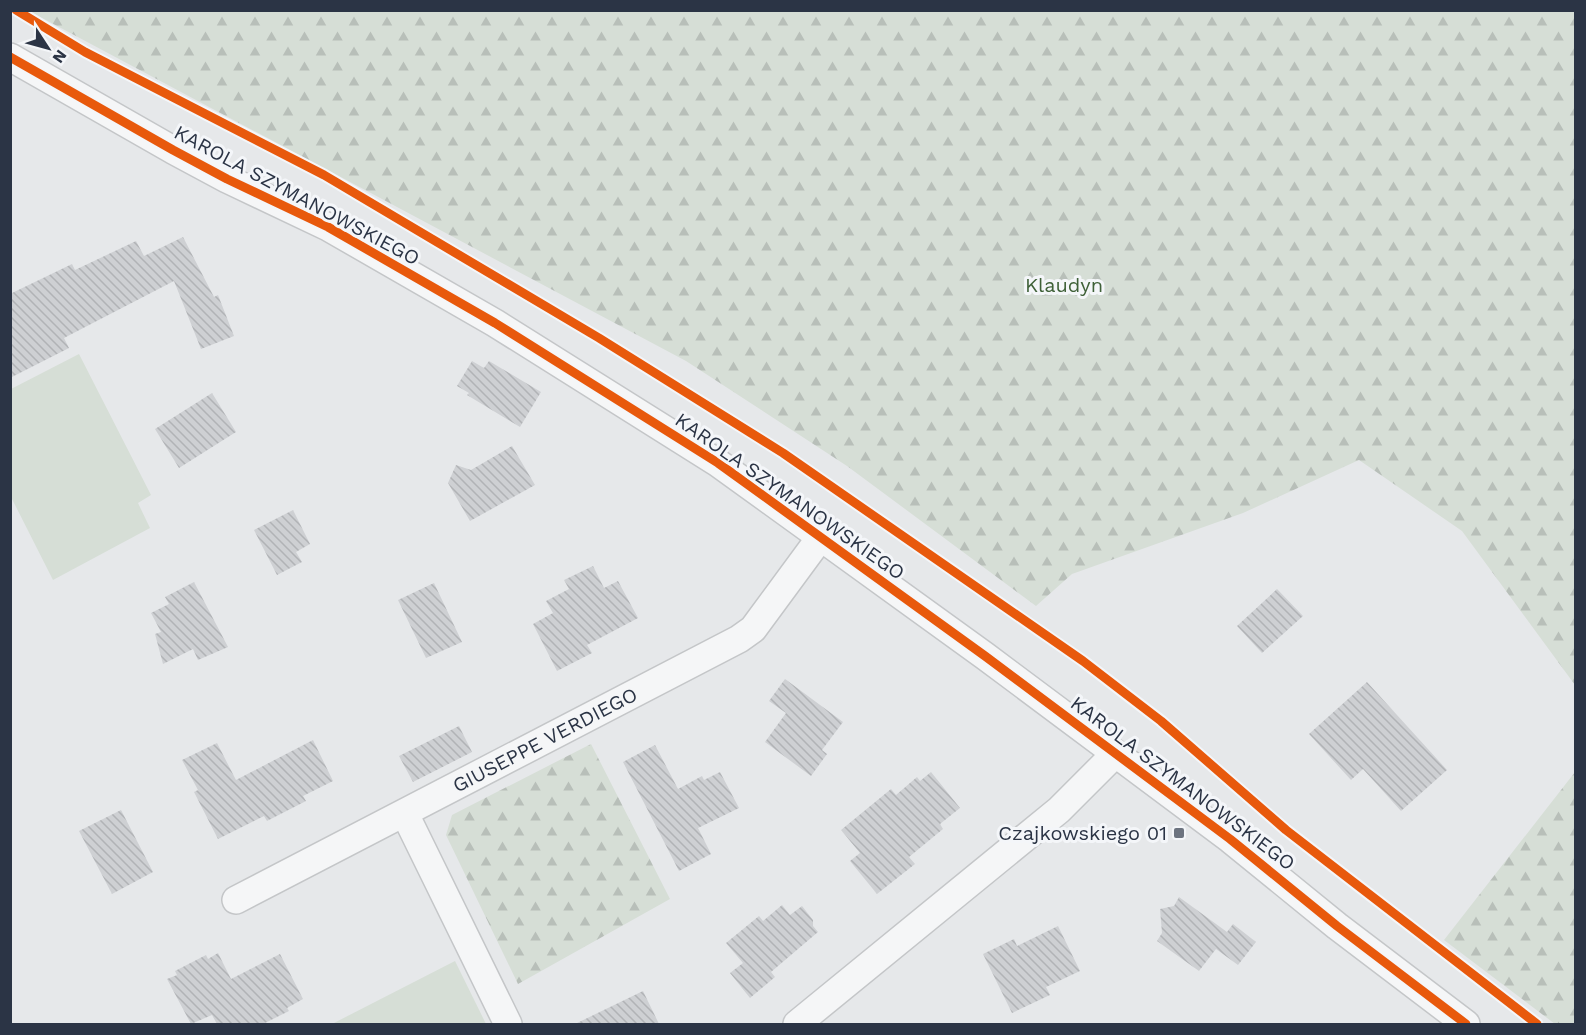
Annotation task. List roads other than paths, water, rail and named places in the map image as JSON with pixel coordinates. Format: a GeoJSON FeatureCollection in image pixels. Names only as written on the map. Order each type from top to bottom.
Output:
{"type":"FeatureCollection","features":[{"type":"Feature","properties":{"kind":"street","name":"KAROLA SZYMANOWSKIEGO"},"geometry":{"type":"LineString","coordinates":[[10,57],[227,179],[328,227],[495,323],[718,463],[985,656],[1230,839],[1337,927],[1466,1024]]}},
{"type":"Feature","properties":{"kind":"street","name":"GIUSEPPE VERDIEGO"},"geometry":{"type":"LineString","coordinates":[[236,900],[739,639],[762,619],[820,538]]}},
{"type":"Feature","properties":{"kind":"street"},"geometry":{"type":"LineString","coordinates":[[797,1024],[1059,810],[1115,754]]}},
{"type":"Feature","properties":{"kind":"street"},"geometry":{"type":"LineString","coordinates":[[405,814],[508,1024]]}},
{"type":"Feature","properties":{"kind":"place","name":"Czajkowskiego 01"},"geometry":{"type":"Point","coordinates":[1179,833]}},
{"type":"Feature","properties":{"kind":"park label","name":"Klaudyn"},"geometry":{"type":"Point","coordinates":[1064,285]}}]}
